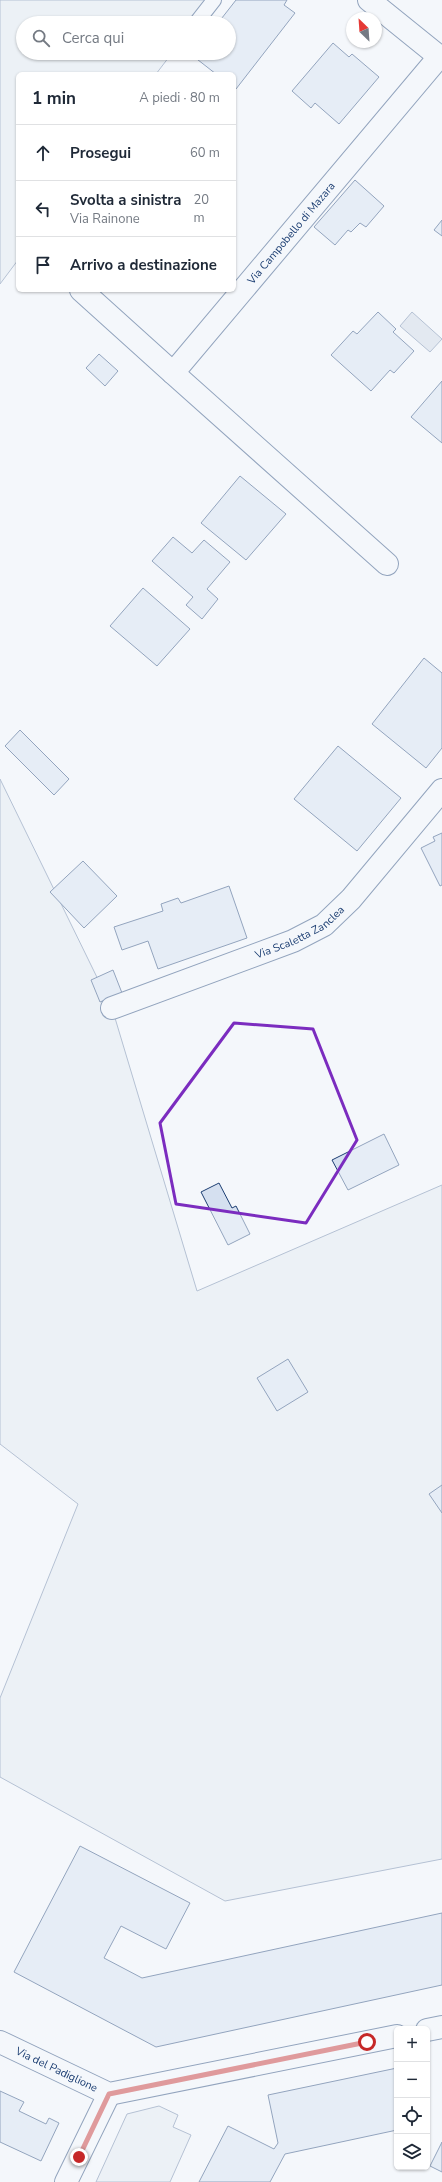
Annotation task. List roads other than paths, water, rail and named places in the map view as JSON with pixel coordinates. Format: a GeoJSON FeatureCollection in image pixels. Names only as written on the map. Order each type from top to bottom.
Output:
{"type":"FeatureCollection","features":[{"type":"Feature","properties":{"kind":"street"},"geometry":{"type":"LineString","coordinates":[[370,0],[440,58]]}},
{"type":"Feature","properties":{"kind":"street","name":"Via Campobello di Mazara"},"geometry":{"type":"LineString","coordinates":[[173,374],[440,58]]}},
{"type":"Feature","properties":{"kind":"street"},"geometry":{"type":"LineString","coordinates":[[84,292],[173,374],[387,564]]}},
{"type":"Feature","properties":{"kind":"street","name":"Via Scaletta Zanclea"},"geometry":{"type":"LineString","coordinates":[[112,1008],[293,941],[324,925],[351,899],[442,790]]}},
{"type":"Feature","properties":{"kind":"street"},"geometry":{"type":"LineString","coordinates":[[430,2029],[442,2027]]}},
{"type":"Feature","properties":{"kind":"street","name":"Via del Padiglione"},"geometry":{"type":"LineString","coordinates":[[0,2042],[109,2094],[394,2037]]}},
{"type":"Feature","properties":{"kind":"street"},"geometry":{"type":"LineString","coordinates":[[66,2182],[109,2094]]}},
{"type":"Feature","properties":{"kind":"lane"},"geometry":{"type":"LineString","coordinates":[[201,16],[214,0]]}}]}
